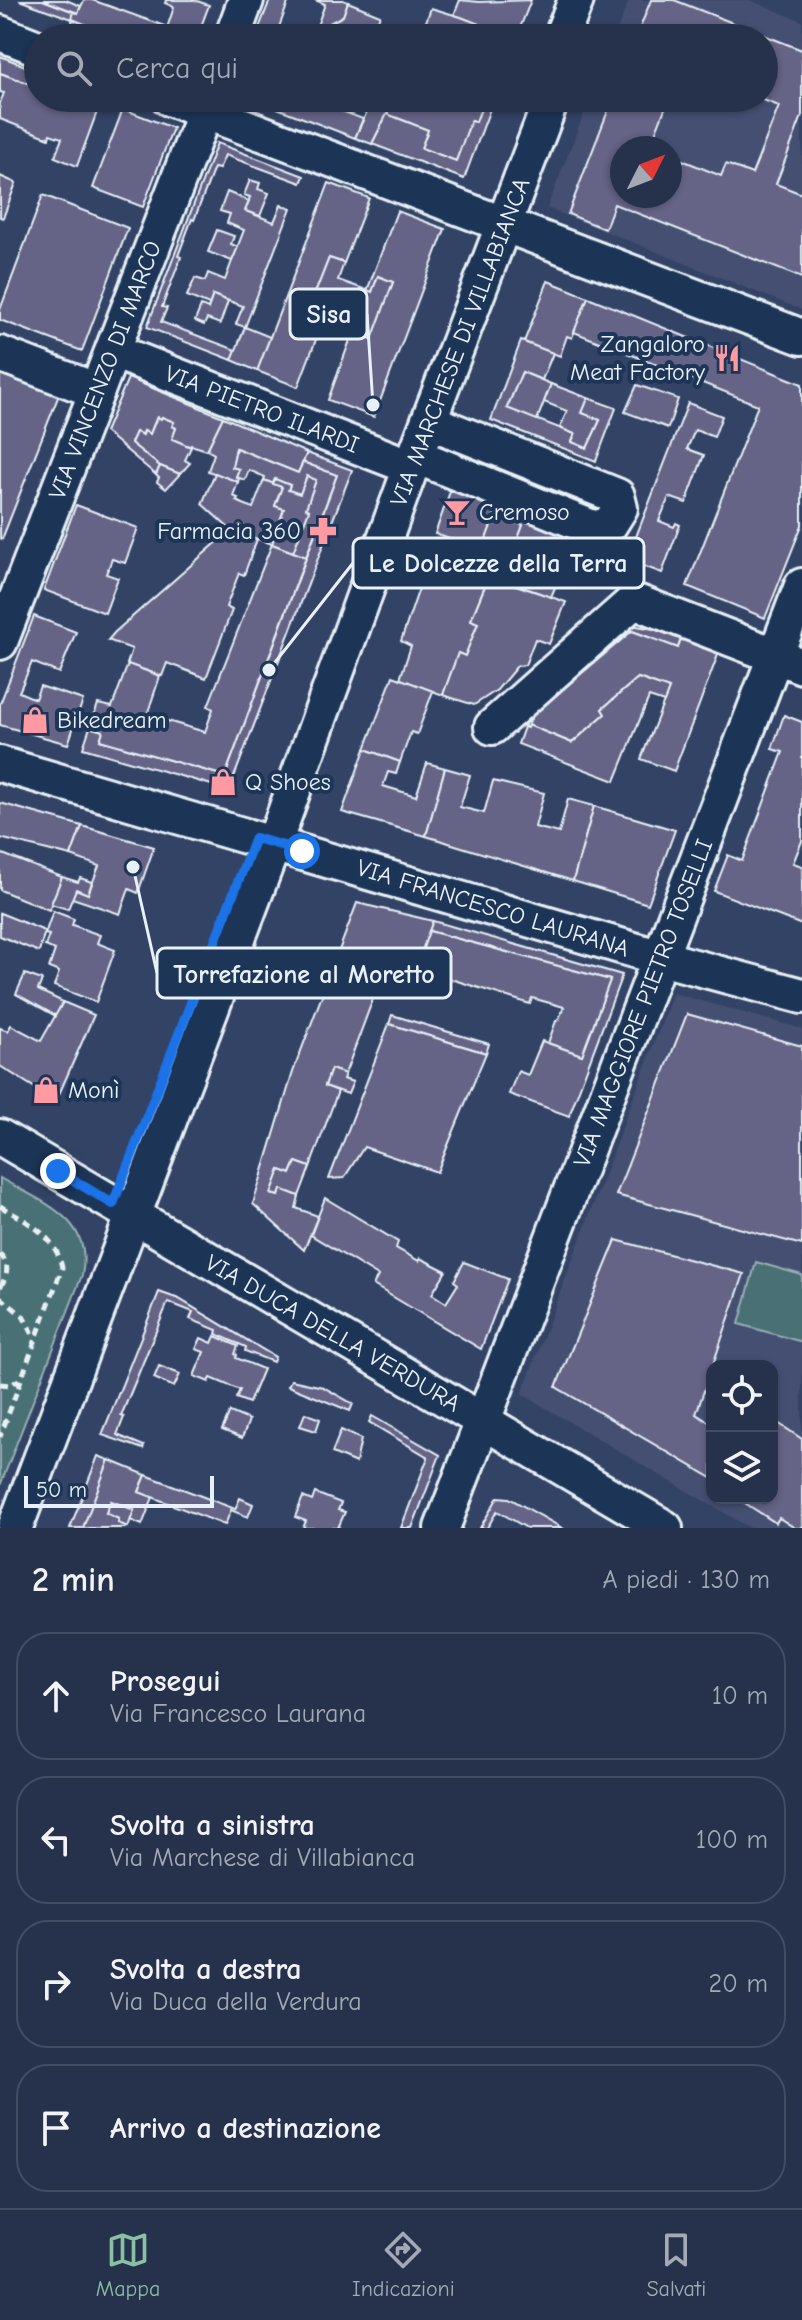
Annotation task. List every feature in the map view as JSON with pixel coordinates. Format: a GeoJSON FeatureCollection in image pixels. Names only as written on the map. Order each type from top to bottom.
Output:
{"type":"FeatureCollection","features":[{"type":"Feature","properties":{"kind":"street"},"geometry":{"type":"LineString","coordinates":[[237,24],[246,0]]}},
{"type":"Feature","properties":{"kind":"street"},"geometry":{"type":"LineString","coordinates":[[567,24],[576,0]]}},
{"type":"Feature","properties":{"kind":"street"},"geometry":{"type":"LineString","coordinates":[[579,24],[588,0]]}},
{"type":"Feature","properties":{"kind":"street"},"geometry":{"type":"LineString","coordinates":[[0,33],[24,42]]}},
{"type":"Feature","properties":{"kind":"street","name":"VIA VINCENZO DI MARCO"},"geometry":{"type":"LineString","coordinates":[[0,642],[204,112]]}},
{"type":"Feature","properties":{"kind":"street"},"geometry":{"type":"LineString","coordinates":[[224,112],[498,222],[802,337]]}},
{"type":"Feature","properties":{"kind":"street","name":"VIA MARCHESE DI VILLABIANCA"},"geometry":{"type":"LineString","coordinates":[[409,462],[429,421],[533,112]]}},
{"type":"Feature","properties":{"kind":"street","name":"VIA MARCHESE DI VILLABIANCA"},"geometry":{"type":"LineString","coordinates":[[15,1528],[123,1210],[498,222],[546,112]]}},
{"type":"Feature","properties":{"kind":"street","name":"VIA PIETRO ILARDI"},"geometry":{"type":"LineString","coordinates":[[113,351],[595,529],[610,524],[620,508],[617,496],[429,421]]}},
{"type":"Feature","properties":{"kind":"street"},"geometry":{"type":"LineString","coordinates":[[0,354],[97,391]]}},
{"type":"Feature","properties":{"kind":"street","name":"VIA MAGGIORE PIETRO TOSELLI"},"geometry":{"type":"LineString","coordinates":[[442,1528],[661,958],[788,662],[802,586]]}},
{"type":"Feature","properties":{"kind":"street"},"geometry":{"type":"LineString","coordinates":[[492,727],[634,601],[788,662]]}},
{"type":"Feature","properties":{"kind":"street","name":"VIA FRANCESCO LAURANA"},"geometry":{"type":"LineString","coordinates":[[0,764],[661,958],[802,996]]}},
{"type":"Feature","properties":{"kind":"street","name":"VIA DUCA DELLA VERDURA"},"geometry":{"type":"LineString","coordinates":[[0,1137],[665,1528]]}},
{"type":"Feature","properties":{"kind":"path"},"geometry":{"type":"LineString","coordinates":[[0,1206],[40,1230],[59,1252],[62,1268],[0,1437]]}},
{"type":"Feature","properties":{"kind":"path"},"geometry":{"type":"LineString","coordinates":[[0,1254],[6,1260],[7,1272],[0,1287]]}},
{"type":"Feature","properties":{"kind":"path"},"geometry":{"type":"LineString","coordinates":[[0,1297],[23,1316],[35,1340]]}},
{"type":"Feature","properties":{"kind":"path"},"geometry":{"type":"LineString","coordinates":[[0,1384],[10,1385],[20,1380]]}},
{"type":"Feature","properties":{"kind":"shaded area"},"geometry":{"type":"Polygon","coordinates":[[[629,0],[749,0],[802,21],[802,310],[547,208],[585,112],[778,112],[778,24],[620,24],[629,0]]]}},
{"type":"Feature","properties":{"kind":"shaded area"},"geometry":{"type":"Polygon","coordinates":[[[673,993],[802,1029],[802,1528],[750,1528],[709,1504],[778,1504],[778,1360],[706,1360],[706,1502],[522,1394],[673,993]]]}},
{"type":"Feature","properties":{"kind":"green space"},"geometry":{"type":"Polygon","coordinates":[[[0,1178],[61,1214],[80,1239],[84,1255],[82,1275],[0,1486],[0,1178]]]}},
{"type":"Feature","properties":{"kind":"green space"},"geometry":{"type":"Polygon","coordinates":[[[756,1262],[802,1275],[802,1342],[739,1324],[756,1262]]]}},
{"type":"Feature","properties":{"kind":"building"},"geometry":{"type":"Polygon","coordinates":[[[19,0],[43,0],[74,12],[72,19],[19,0]]]}},
{"type":"Feature","properties":{"kind":"building"},"geometry":{"type":"Polygon","coordinates":[[[43,0],[66,0],[81,6],[78,13],[43,0]]]}},
{"type":"Feature","properties":{"kind":"building"},"geometry":{"type":"Polygon","coordinates":[[[84,0],[92,0],[159,24],[84,24],[72,19],[74,12],[78,13],[84,0]]]}},
{"type":"Feature","properties":{"kind":"building"},"geometry":{"type":"Polygon","coordinates":[[[166,0],[194,0],[209,5],[202,24],[168,24],[174,7],[165,3],[166,0]]]}},
{"type":"Feature","properties":{"kind":"building"},"geometry":{"type":"Polygon","coordinates":[[[270,0],[289,0],[280,24],[261,24],[270,0]]]}},
{"type":"Feature","properties":{"kind":"building"},"geometry":{"type":"Polygon","coordinates":[[[315,0],[348,2],[343,16],[328,24],[318,24],[325,4],[315,0]]]}},
{"type":"Feature","properties":{"kind":"building"},"geometry":{"type":"Polygon","coordinates":[[[460,0],[531,0],[522,24],[478,24],[454,15],[460,0]]]}},
{"type":"Feature","properties":{"kind":"building"},"geometry":{"type":"Polygon","coordinates":[[[651,0],[674,0],[735,24],[642,24],[651,0]]]}},
{"type":"Feature","properties":{"kind":"building"},"geometry":{"type":"Polygon","coordinates":[[[348,2],[380,15],[376,24],[328,24],[343,16],[348,2]]]}},
{"type":"Feature","properties":{"kind":"building"},"geometry":{"type":"Polygon","coordinates":[[[431,8],[479,24],[425,24],[431,8]]]}},
{"type":"Feature","properties":{"kind":"building"},"geometry":{"type":"Polygon","coordinates":[[[778,41],[802,50],[802,116],[776,184],[802,194],[802,278],[624,208],[682,208],[682,160],[721,176],[726,164],[752,174],[778,109],[778,41]]]}},
{"type":"Feature","properties":{"kind":"building"},"geometry":{"type":"Polygon","coordinates":[[[0,56],[24,65],[24,82],[0,73],[0,56]]]}},
{"type":"Feature","properties":{"kind":"building"},"geometry":{"type":"Polygon","coordinates":[[[0,73],[24,82],[24,112],[97,112],[77,166],[55,157],[62,138],[50,134],[49,138],[0,119],[0,103],[4,93],[0,92],[0,73]]]}},
{"type":"Feature","properties":{"kind":"building"},"geometry":{"type":"Polygon","coordinates":[[[122,112],[131,112],[173,128],[143,207],[93,188],[122,112]]]}},
{"type":"Feature","properties":{"kind":"building"},"geometry":{"type":"Polygon","coordinates":[[[287,112],[344,112],[363,119],[355,138],[287,112]]]}},
{"type":"Feature","properties":{"kind":"building"},"geometry":{"type":"Polygon","coordinates":[[[367,112],[388,112],[372,144],[355,138],[367,112]]]}},
{"type":"Feature","properties":{"kind":"building"},"geometry":{"type":"Polygon","coordinates":[[[480,112],[476,122],[471,121],[456,161],[421,148],[428,130],[387,114],[480,112]]]}},
{"type":"Feature","properties":{"kind":"building"},"geometry":{"type":"Polygon","coordinates":[[[480,112],[489,112],[464,179],[372,144],[387,114],[428,130],[421,148],[456,161],[471,121],[476,122],[480,112]]]}},
{"type":"Feature","properties":{"kind":"building"},"geometry":{"type":"Polygon","coordinates":[[[608,112],[664,112],[654,136],[610,136],[610,208],[613,208],[605,229],[568,214],[608,112]]]}},
{"type":"Feature","properties":{"kind":"building"},"geometry":{"type":"Polygon","coordinates":[[[217,143],[304,176],[301,183],[225,155],[219,169],[214,168],[192,219],[162,307],[167,308],[161,322],[236,350],[232,360],[147,327],[217,143]]]}},
{"type":"Feature","properties":{"kind":"building"},"geometry":{"type":"Polygon","coordinates":[[[0,176],[16,183],[3,218],[0,217],[0,176]]]}},
{"type":"Feature","properties":{"kind":"building"},"geometry":{"type":"Polygon","coordinates":[[[250,180],[260,183],[258,189],[269,193],[260,216],[245,211],[250,197],[244,195],[250,180]]]}},
{"type":"Feature","properties":{"kind":"building"},"geometry":{"type":"Polygon","coordinates":[[[329,183],[369,198],[344,263],[329,258],[307,314],[323,321],[298,387],[257,371],[329,183]]]}},
{"type":"Feature","properties":{"kind":"building"},"geometry":{"type":"Polygon","coordinates":[[[227,192],[249,201],[245,211],[274,222],[281,205],[291,208],[245,327],[236,324],[243,306],[213,295],[209,305],[187,296],[195,278],[205,281],[208,273],[225,280],[244,230],[227,223],[230,214],[220,211],[227,192]]]}},
{"type":"Feature","properties":{"kind":"building"},"geometry":{"type":"Polygon","coordinates":[[[43,195],[128,228],[82,351],[0,320],[0,310],[43,195]]]}},
{"type":"Feature","properties":{"kind":"building"},"geometry":{"type":"Polygon","coordinates":[[[397,211],[445,229],[374,417],[328,400],[359,316],[363,317],[357,333],[372,339],[393,282],[378,276],[372,292],[367,291],[397,211]]]}},
{"type":"Feature","properties":{"kind":"building"},"geometry":{"type":"Polygon","coordinates":[[[217,230],[234,236],[231,244],[238,247],[232,261],[208,252],[217,230]]]}},
{"type":"Feature","properties":{"kind":"building"},"geometry":{"type":"Polygon","coordinates":[[[329,258],[344,263],[338,280],[372,292],[378,276],[393,282],[372,339],[357,333],[363,317],[329,305],[323,321],[307,314],[329,258]]]}},
{"type":"Feature","properties":{"kind":"building"},"geometry":{"type":"Polygon","coordinates":[[[548,281],[588,297],[572,338],[567,336],[560,356],[524,342],[548,281]]]}},
{"type":"Feature","properties":{"kind":"building"},"geometry":{"type":"Polygon","coordinates":[[[213,295],[228,301],[220,324],[207,319],[204,325],[195,321],[201,306],[208,309],[213,295]]]}},
{"type":"Feature","properties":{"kind":"building"},"geometry":{"type":"Polygon","coordinates":[[[588,297],[802,384],[802,525],[765,618],[687,586],[758,405],[574,332],[588,297]]]}},
{"type":"Feature","properties":{"kind":"building"},"geometry":{"type":"Polygon","coordinates":[[[245,327],[270,337],[257,371],[232,360],[245,327]]]}},
{"type":"Feature","properties":{"kind":"building"},"geometry":{"type":"Polygon","coordinates":[[[521,341],[553,353],[542,380],[522,372],[507,408],[575,434],[572,442],[587,448],[600,420],[582,413],[588,398],[616,408],[596,461],[491,420],[521,341]]]}},
{"type":"Feature","properties":{"kind":"building"},"geometry":{"type":"Polygon","coordinates":[[[0,369],[60,392],[2,539],[0,538],[0,369]]]}},
{"type":"Feature","properties":{"kind":"building"},"geometry":{"type":"Polygon","coordinates":[[[522,372],[551,384],[537,420],[507,408],[522,372]]]}},
{"type":"Feature","properties":{"kind":"building"},"geometry":{"type":"Polygon","coordinates":[[[128,378],[223,417],[207,450],[172,439],[176,428],[172,426],[174,422],[157,417],[150,434],[136,432],[131,443],[160,466],[156,475],[105,432],[128,378]]]}},
{"type":"Feature","properties":{"kind":"building"},"geometry":{"type":"Polygon","coordinates":[[[551,384],[588,398],[582,413],[600,420],[587,448],[572,442],[575,434],[560,428],[567,411],[544,402],[551,384]]]}},
{"type":"Feature","properties":{"kind":"building"},"geometry":{"type":"Polygon","coordinates":[[[637,385],[678,399],[668,428],[625,412],[637,385]]]}},
{"type":"Feature","properties":{"kind":"building"},"geometry":{"type":"Polygon","coordinates":[[[688,403],[722,416],[714,437],[695,430],[687,449],[704,455],[686,503],[669,497],[659,521],[674,527],[676,523],[680,525],[662,573],[627,560],[688,403]]]}},
{"type":"Feature","properties":{"kind":"building"},"geometry":{"type":"Polygon","coordinates":[[[157,417],[174,422],[172,426],[176,428],[172,439],[191,447],[185,460],[190,463],[180,474],[160,466],[131,443],[136,432],[150,434],[157,417]]]}},
{"type":"Feature","properties":{"kind":"building"},"geometry":{"type":"Polygon","coordinates":[[[223,417],[307,453],[298,473],[236,448],[232,467],[239,469],[238,482],[208,471],[214,454],[207,450],[223,417]]]}},
{"type":"Feature","properties":{"kind":"building"},"geometry":{"type":"Polygon","coordinates":[[[236,448],[298,473],[303,462],[337,475],[306,557],[293,552],[309,510],[306,508],[316,480],[307,476],[300,494],[288,490],[290,485],[275,479],[273,484],[249,470],[245,480],[236,477],[239,469],[232,467],[236,448]]]}},
{"type":"Feature","properties":{"kind":"building"},"geometry":{"type":"Polygon","coordinates":[[[307,453],[352,470],[229,790],[83,748],[90,727],[103,731],[100,740],[225,776],[337,475],[303,462],[307,453]]]}},
{"type":"Feature","properties":{"kind":"building"},"geometry":{"type":"Polygon","coordinates":[[[160,466],[180,474],[166,489],[157,482],[160,466]]]}},
{"type":"Feature","properties":{"kind":"building"},"geometry":{"type":"Polygon","coordinates":[[[215,473],[238,482],[233,496],[238,498],[236,501],[253,508],[264,480],[282,487],[275,506],[284,509],[272,544],[231,530],[202,504],[215,473]]]}},
{"type":"Feature","properties":{"kind":"building"},"geometry":{"type":"Polygon","coordinates":[[[307,476],[316,480],[306,508],[309,510],[293,552],[272,544],[284,509],[275,506],[282,487],[273,484],[275,479],[290,485],[288,490],[300,494],[307,476]]]}},
{"type":"Feature","properties":{"kind":"building"},"geometry":{"type":"Polygon","coordinates":[[[453,483],[505,504],[499,517],[495,515],[482,550],[435,534],[453,483]]]}},
{"type":"Feature","properties":{"kind":"building"},"geometry":{"type":"Polygon","coordinates":[[[505,504],[578,532],[551,597],[494,577],[501,556],[510,559],[523,525],[499,517],[505,504]]]}},
{"type":"Feature","properties":{"kind":"building"},"geometry":{"type":"Polygon","coordinates":[[[76,505],[138,528],[125,563],[112,559],[106,574],[118,578],[105,613],[44,590],[76,505]]]}},
{"type":"Feature","properties":{"kind":"building"},"geometry":{"type":"Polygon","coordinates":[[[495,515],[523,525],[510,559],[482,550],[495,515]]]}},
{"type":"Feature","properties":{"kind":"building"},"geometry":{"type":"Polygon","coordinates":[[[231,530],[257,539],[244,575],[239,573],[226,607],[232,610],[206,678],[167,663],[162,676],[127,664],[132,649],[108,640],[231,530]]]}},
{"type":"Feature","properties":{"kind":"building"},"geometry":{"type":"Polygon","coordinates":[[[450,539],[501,556],[494,577],[489,576],[471,620],[478,623],[465,656],[458,653],[443,695],[400,679],[411,646],[401,641],[428,562],[440,565],[450,539]]]}},
{"type":"Feature","properties":{"kind":"building"},"geometry":{"type":"Polygon","coordinates":[[[272,544],[306,557],[225,776],[100,740],[103,731],[90,727],[98,704],[112,707],[128,664],[160,676],[147,715],[205,732],[213,709],[208,706],[272,544]]]}},
{"type":"Feature","properties":{"kind":"building"},"geometry":{"type":"Polygon","coordinates":[[[489,576],[566,602],[549,644],[535,639],[525,665],[517,666],[497,690],[474,705],[443,695],[458,653],[465,656],[478,623],[471,620],[489,576]]]}},
{"type":"Feature","properties":{"kind":"building"},"geometry":{"type":"Polygon","coordinates":[[[34,616],[76,632],[59,673],[32,662],[19,692],[35,699],[40,686],[83,700],[68,744],[0,725],[0,704],[34,616]]]}},
{"type":"Feature","properties":{"kind":"building"},"geometry":{"type":"Polygon","coordinates":[[[631,625],[681,639],[678,648],[632,631],[538,710],[535,709],[527,728],[524,727],[530,712],[631,625]]]}},
{"type":"Feature","properties":{"kind":"building"},"geometry":{"type":"Polygon","coordinates":[[[632,631],[678,648],[681,639],[719,652],[674,771],[641,759],[669,689],[638,678],[602,709],[605,714],[572,743],[528,725],[535,709],[538,710],[632,631]]]}},
{"type":"Feature","properties":{"kind":"building"},"geometry":{"type":"Polygon","coordinates":[[[393,676],[433,691],[417,734],[411,732],[400,762],[365,749],[393,676]]]}},
{"type":"Feature","properties":{"kind":"building"},"geometry":{"type":"Polygon","coordinates":[[[638,678],[669,689],[664,702],[649,697],[615,781],[518,744],[524,727],[528,725],[572,743],[605,714],[602,709],[638,678]]]}},
{"type":"Feature","properties":{"kind":"building"},"geometry":{"type":"Polygon","coordinates":[[[784,715],[802,722],[802,841],[793,863],[802,866],[802,925],[714,891],[728,855],[742,861],[783,752],[772,749],[784,715]]]}},
{"type":"Feature","properties":{"kind":"building"},"geometry":{"type":"Polygon","coordinates":[[[365,749],[400,762],[396,774],[388,772],[383,786],[416,796],[427,763],[445,768],[426,836],[342,812],[365,749]]]}},
{"type":"Feature","properties":{"kind":"building"},"geometry":{"type":"Polygon","coordinates":[[[445,768],[470,775],[460,807],[484,813],[493,781],[544,793],[535,827],[559,833],[568,799],[594,806],[573,881],[426,836],[445,768]]]}},
{"type":"Feature","properties":{"kind":"building"},"geometry":{"type":"Polygon","coordinates":[[[0,803],[82,826],[71,856],[0,838],[0,803]]]}},
{"type":"Feature","properties":{"kind":"building"},"geometry":{"type":"Polygon","coordinates":[[[594,806],[675,830],[648,904],[573,881],[594,806]]]}},
{"type":"Feature","properties":{"kind":"building"},"geometry":{"type":"Polygon","coordinates":[[[82,826],[154,847],[138,893],[129,889],[120,914],[72,898],[76,889],[88,894],[99,866],[71,856],[82,826]]]}},
{"type":"Feature","properties":{"kind":"building"},"geometry":{"type":"Polygon","coordinates":[[[0,853],[62,877],[49,910],[0,890],[0,853]]]}},
{"type":"Feature","properties":{"kind":"building"},"geometry":{"type":"Polygon","coordinates":[[[62,877],[92,882],[88,894],[76,889],[68,909],[51,904],[62,877]]]}},
{"type":"Feature","properties":{"kind":"building"},"geometry":{"type":"Polygon","coordinates":[[[357,903],[433,921],[416,968],[389,956],[345,1074],[331,1069],[325,1086],[338,1091],[310,1167],[296,1162],[291,1174],[280,1170],[271,1194],[279,1196],[281,1189],[299,1196],[296,1208],[318,1216],[304,1250],[253,1204],[293,1072],[357,903]]]}},
{"type":"Feature","properties":{"kind":"building"},"geometry":{"type":"Polygon","coordinates":[[[53,911],[74,919],[72,925],[100,935],[97,943],[115,950],[96,1002],[54,986],[59,972],[49,968],[55,950],[45,946],[49,935],[45,934],[53,911]]]}},
{"type":"Feature","properties":{"kind":"building"},"geometry":{"type":"Polygon","coordinates":[[[0,913],[45,931],[39,952],[0,936],[0,913]]]}},
{"type":"Feature","properties":{"kind":"building"},"geometry":{"type":"Polygon","coordinates":[[[433,921],[622,975],[569,1116],[509,1094],[518,1071],[528,1075],[542,1041],[582,1055],[610,980],[429,931],[433,921]]]}},
{"type":"Feature","properties":{"kind":"building"},"geometry":{"type":"Polygon","coordinates":[[[429,931],[610,980],[582,1055],[548,1043],[564,1007],[532,998],[530,1004],[416,968],[429,931]]]}},
{"type":"Feature","properties":{"kind":"building"},"geometry":{"type":"Polygon","coordinates":[[[25,974],[42,980],[38,990],[63,1002],[56,1016],[16,994],[25,974]]]}},
{"type":"Feature","properties":{"kind":"building"},"geometry":{"type":"Polygon","coordinates":[[[63,1002],[94,1015],[56,1101],[0,1066],[0,1028],[8,1031],[11,1025],[41,1041],[63,1002]]]}},
{"type":"Feature","properties":{"kind":"building"},"geometry":{"type":"Polygon","coordinates":[[[687,1014],[802,1046],[802,1245],[616,1195],[687,1014]]]}},
{"type":"Feature","properties":{"kind":"building"},"geometry":{"type":"Polygon","coordinates":[[[392,1015],[489,1044],[486,1053],[389,1024],[392,1015]]]}},
{"type":"Feature","properties":{"kind":"building"},"geometry":{"type":"Polygon","coordinates":[[[389,1024],[486,1053],[437,1172],[364,1147],[344,1178],[329,1179],[389,1024]]]}},
{"type":"Feature","properties":{"kind":"building"},"geometry":{"type":"Polygon","coordinates":[[[331,1069],[345,1074],[343,1079],[353,1082],[348,1094],[325,1086],[331,1069]]]}},
{"type":"Feature","properties":{"kind":"building"},"geometry":{"type":"Polygon","coordinates":[[[296,1162],[310,1167],[299,1196],[281,1189],[279,1196],[271,1194],[280,1170],[291,1174],[296,1162]]]}},
{"type":"Feature","properties":{"kind":"building"},"geometry":{"type":"Polygon","coordinates":[[[325,1198],[398,1242],[396,1248],[446,1271],[432,1294],[446,1303],[458,1284],[454,1281],[464,1262],[508,1279],[481,1349],[373,1285],[378,1276],[311,1235],[325,1198]]]}},
{"type":"Feature","properties":{"kind":"building"},"geometry":{"type":"Polygon","coordinates":[[[616,1240],[744,1274],[715,1360],[706,1360],[706,1385],[696,1414],[706,1420],[706,1474],[556,1387],[616,1240]]]}},
{"type":"Feature","properties":{"kind":"building"},"geometry":{"type":"Polygon","coordinates":[[[159,1292],[179,1299],[275,1357],[273,1362],[245,1351],[246,1347],[216,1334],[217,1330],[190,1319],[193,1312],[168,1302],[121,1416],[124,1417],[117,1435],[144,1446],[143,1449],[102,1435],[159,1292]]]}},
{"type":"Feature","properties":{"kind":"building"},"geometry":{"type":"Polygon","coordinates":[[[215,1336],[238,1346],[236,1358],[263,1369],[249,1403],[236,1398],[240,1390],[211,1378],[209,1382],[194,1376],[204,1352],[196,1349],[201,1338],[212,1343],[215,1336]]]}},
{"type":"Feature","properties":{"kind":"building"},"geometry":{"type":"Polygon","coordinates":[[[159,1366],[180,1374],[174,1387],[154,1378],[159,1366]]]}},
{"type":"Feature","properties":{"kind":"building"},"geometry":{"type":"Polygon","coordinates":[[[291,1380],[323,1387],[353,1404],[350,1411],[288,1386],[291,1380]]]}},
{"type":"Feature","properties":{"kind":"building"},"geometry":{"type":"Polygon","coordinates":[[[230,1412],[249,1420],[242,1438],[222,1430],[230,1412]]]}},
{"type":"Feature","properties":{"kind":"building"},"geometry":{"type":"Polygon","coordinates":[[[305,1413],[320,1419],[316,1431],[300,1426],[305,1413]]]}},
{"type":"Feature","properties":{"kind":"building"},"geometry":{"type":"Polygon","coordinates":[[[372,1416],[440,1455],[412,1528],[401,1528],[428,1457],[369,1422],[372,1416]]]}},
{"type":"Feature","properties":{"kind":"building"},"geometry":{"type":"Polygon","coordinates":[[[778,1423],[802,1439],[802,1528],[795,1528],[779,1518],[776,1523],[746,1504],[778,1504],[778,1423]]]}},
{"type":"Feature","properties":{"kind":"building"},"geometry":{"type":"Polygon","coordinates":[[[341,1430],[361,1439],[356,1463],[332,1453],[341,1430]]]}},
{"type":"Feature","properties":{"kind":"building"},"geometry":{"type":"Polygon","coordinates":[[[98,1456],[109,1460],[83,1528],[70,1528],[98,1456]]]}},
{"type":"Feature","properties":{"kind":"building"},"geometry":{"type":"Polygon","coordinates":[[[109,1460],[146,1475],[139,1492],[153,1497],[142,1525],[130,1520],[134,1510],[111,1501],[106,1513],[119,1519],[118,1523],[125,1528],[83,1528],[109,1460]]]}},
{"type":"Feature","properties":{"kind":"building"},"geometry":{"type":"Polygon","coordinates":[[[146,1475],[235,1509],[240,1498],[253,1504],[248,1517],[231,1510],[225,1525],[139,1492],[146,1475]]]}},
{"type":"Feature","properties":{"kind":"building"},"geometry":{"type":"Polygon","coordinates":[[[315,1493],[341,1503],[338,1510],[345,1512],[338,1528],[303,1528],[306,1521],[295,1517],[303,1497],[312,1501],[315,1493]]]}},
{"type":"Feature","properties":{"kind":"building"},"geometry":{"type":"Polygon","coordinates":[[[498,1497],[509,1498],[562,1528],[527,1528],[497,1511],[487,1528],[480,1528],[498,1497]]]}},
{"type":"Feature","properties":{"kind":"building"},"geometry":{"type":"Polygon","coordinates":[[[111,1501],[134,1510],[128,1527],[106,1513],[111,1501]]]}},
{"type":"Feature","properties":{"kind":"place","name":"Zangaloro Meat Factory"},"geometry":{"type":"Point","coordinates":[727,358]}},
{"type":"Feature","properties":{"kind":"place","name":"Sisa"},"geometry":{"type":"Point","coordinates":[373,405]}},
{"type":"Feature","properties":{"kind":"place","name":"Cremoso"},"geometry":{"type":"Point","coordinates":[457,512]}},
{"type":"Feature","properties":{"kind":"place","name":"Farmacia 360"},"geometry":{"type":"Point","coordinates":[323,531]}},
{"type":"Feature","properties":{"kind":"place","name":"Le Dolcezze della Terra"},"geometry":{"type":"Point","coordinates":[269,670]}},
{"type":"Feature","properties":{"kind":"place","name":"Bikedream"},"geometry":{"type":"Point","coordinates":[35,720]}},
{"type":"Feature","properties":{"kind":"place","name":"Q Shoes"},"geometry":{"type":"Point","coordinates":[223,782]}},
{"type":"Feature","properties":{"kind":"place","name":"Torrefazione al Moretto"},"geometry":{"type":"Point","coordinates":[133,867]}},
{"type":"Feature","properties":{"kind":"place","name":"Monì"},"geometry":{"type":"Point","coordinates":[46,1090]}},
{"type":"Feature","properties":{"kind":"route"},"geometry":{"type":"LineString","coordinates":[[58,1171],[113,1204],[255,838],[302,851]]}}]}
